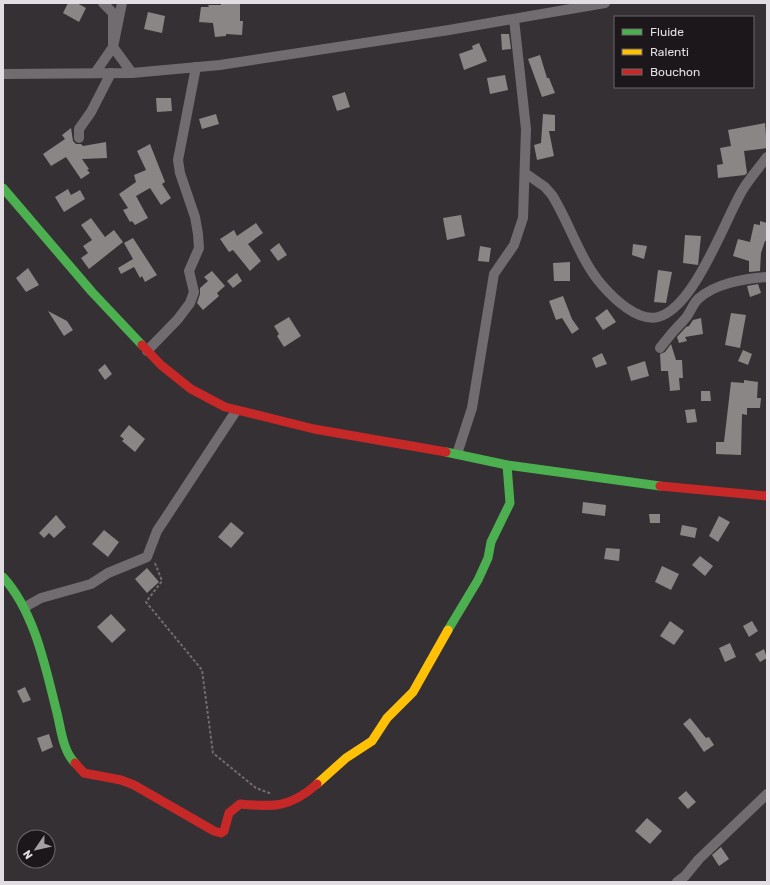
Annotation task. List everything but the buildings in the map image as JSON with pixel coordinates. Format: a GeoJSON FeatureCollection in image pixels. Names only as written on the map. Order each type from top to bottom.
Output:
{"type":"FeatureCollection","features":[{"type":"Feature","properties":{"kind":"street"},"geometry":{"type":"LineString","coordinates":[[103,3],[112,13],[113,47],[132,73]]}},
{"type":"Feature","properties":{"kind":"street"},"geometry":{"type":"LineString","coordinates":[[95,73],[113,47],[122,3]]}},
{"type":"Feature","properties":{"kind":"street"},"geometry":{"type":"LineString","coordinates":[[3,74],[132,73],[196,68],[303,53],[514,19],[585,5],[605,3]]}},
{"type":"Feature","properties":{"kind":"street"},"geometry":{"type":"LineString","coordinates":[[457,454],[472,408],[494,274],[514,245],[520,231],[523,218],[526,129],[514,19]]}},
{"type":"Feature","properties":{"kind":"street"},"geometry":{"type":"LineString","coordinates":[[147,350],[178,319],[190,303],[194,292],[189,271],[199,248],[198,234],[195,217],[180,173],[178,160],[196,68]]}},
{"type":"Feature","properties":{"kind":"street"},"geometry":{"type":"LineString","coordinates":[[79,138],[78,129],[91,112],[111,73]]}},
{"type":"Feature","properties":{"kind":"street"},"geometry":{"type":"LineString","coordinates":[[525,173],[545,187],[552,195],[588,263],[602,285],[633,312],[651,318],[666,313],[678,305],[687,293],[709,259],[742,191],[767,157]]}},
{"type":"Feature","properties":{"kind":"street"},"geometry":{"type":"LineString","coordinates":[[3,188],[92,292],[174,377],[207,398],[236,411],[314,429],[457,454],[507,465],[651,485],[767,496]]}},
{"type":"Feature","properties":{"kind":"street"},"geometry":{"type":"LineString","coordinates":[[660,348],[675,328],[685,319],[697,300],[706,293],[720,285],[735,283],[752,278],[767,277]]}},
{"type":"Feature","properties":{"kind":"street"},"geometry":{"type":"LineString","coordinates":[[25,607],[41,598],[91,584],[108,573],[147,557],[151,550],[157,531],[236,411]]}},
{"type":"Feature","properties":{"kind":"street"},"geometry":{"type":"LineString","coordinates":[[3,577],[15,590],[25,607],[47,672],[66,749],[70,758],[84,773],[121,780],[221,833],[224,831],[229,813],[240,804],[271,807],[292,801],[308,792],[346,758],[372,741],[387,718],[413,692],[424,675],[464,601],[478,580],[488,558],[491,542],[510,503],[507,465]]}},
{"type":"Feature","properties":{"kind":"street"},"geometry":{"type":"LineString","coordinates":[[677,882],[685,876],[699,860],[767,794]]}},
{"type":"Feature","properties":{"kind":"path"},"geometry":{"type":"LineString","coordinates":[[151,550],[162,581],[146,602],[202,670],[213,753],[256,788],[292,801]]}},
{"type":"Feature","properties":{"kind":"traffic: fast"},"geometry":{"type":"LineString","coordinates":[[3,188],[92,292],[142,345]]}},
{"type":"Feature","properties":{"kind":"traffic: fast"},"geometry":{"type":"LineString","coordinates":[[446,452],[507,465],[660,486]]}},
{"type":"Feature","properties":{"kind":"traffic: fast"},"geometry":{"type":"LineString","coordinates":[[448,630],[478,580],[488,558],[491,542],[510,503],[507,465]]}},
{"type":"Feature","properties":{"kind":"traffic: fast"},"geometry":{"type":"LineString","coordinates":[[3,577],[23,606],[37,639],[52,692],[62,738],[67,752],[75,763]]}},
{"type":"Feature","properties":{"kind":"traffic: slow"},"geometry":{"type":"LineString","coordinates":[[317,784],[346,758],[372,741],[387,718],[413,692],[448,630]]}},
{"type":"Feature","properties":{"kind":"traffic: jam"},"geometry":{"type":"LineString","coordinates":[[142,345],[161,365],[191,389],[225,407],[314,429],[446,452]]}},
{"type":"Feature","properties":{"kind":"traffic: jam"},"geometry":{"type":"LineString","coordinates":[[660,486],[767,496]]}},
{"type":"Feature","properties":{"kind":"traffic: jam"},"geometry":{"type":"LineString","coordinates":[[75,763],[84,773],[121,780],[134,785],[214,831],[221,833],[224,831],[229,813],[240,804],[263,806],[290,802],[317,784]]}}]}
